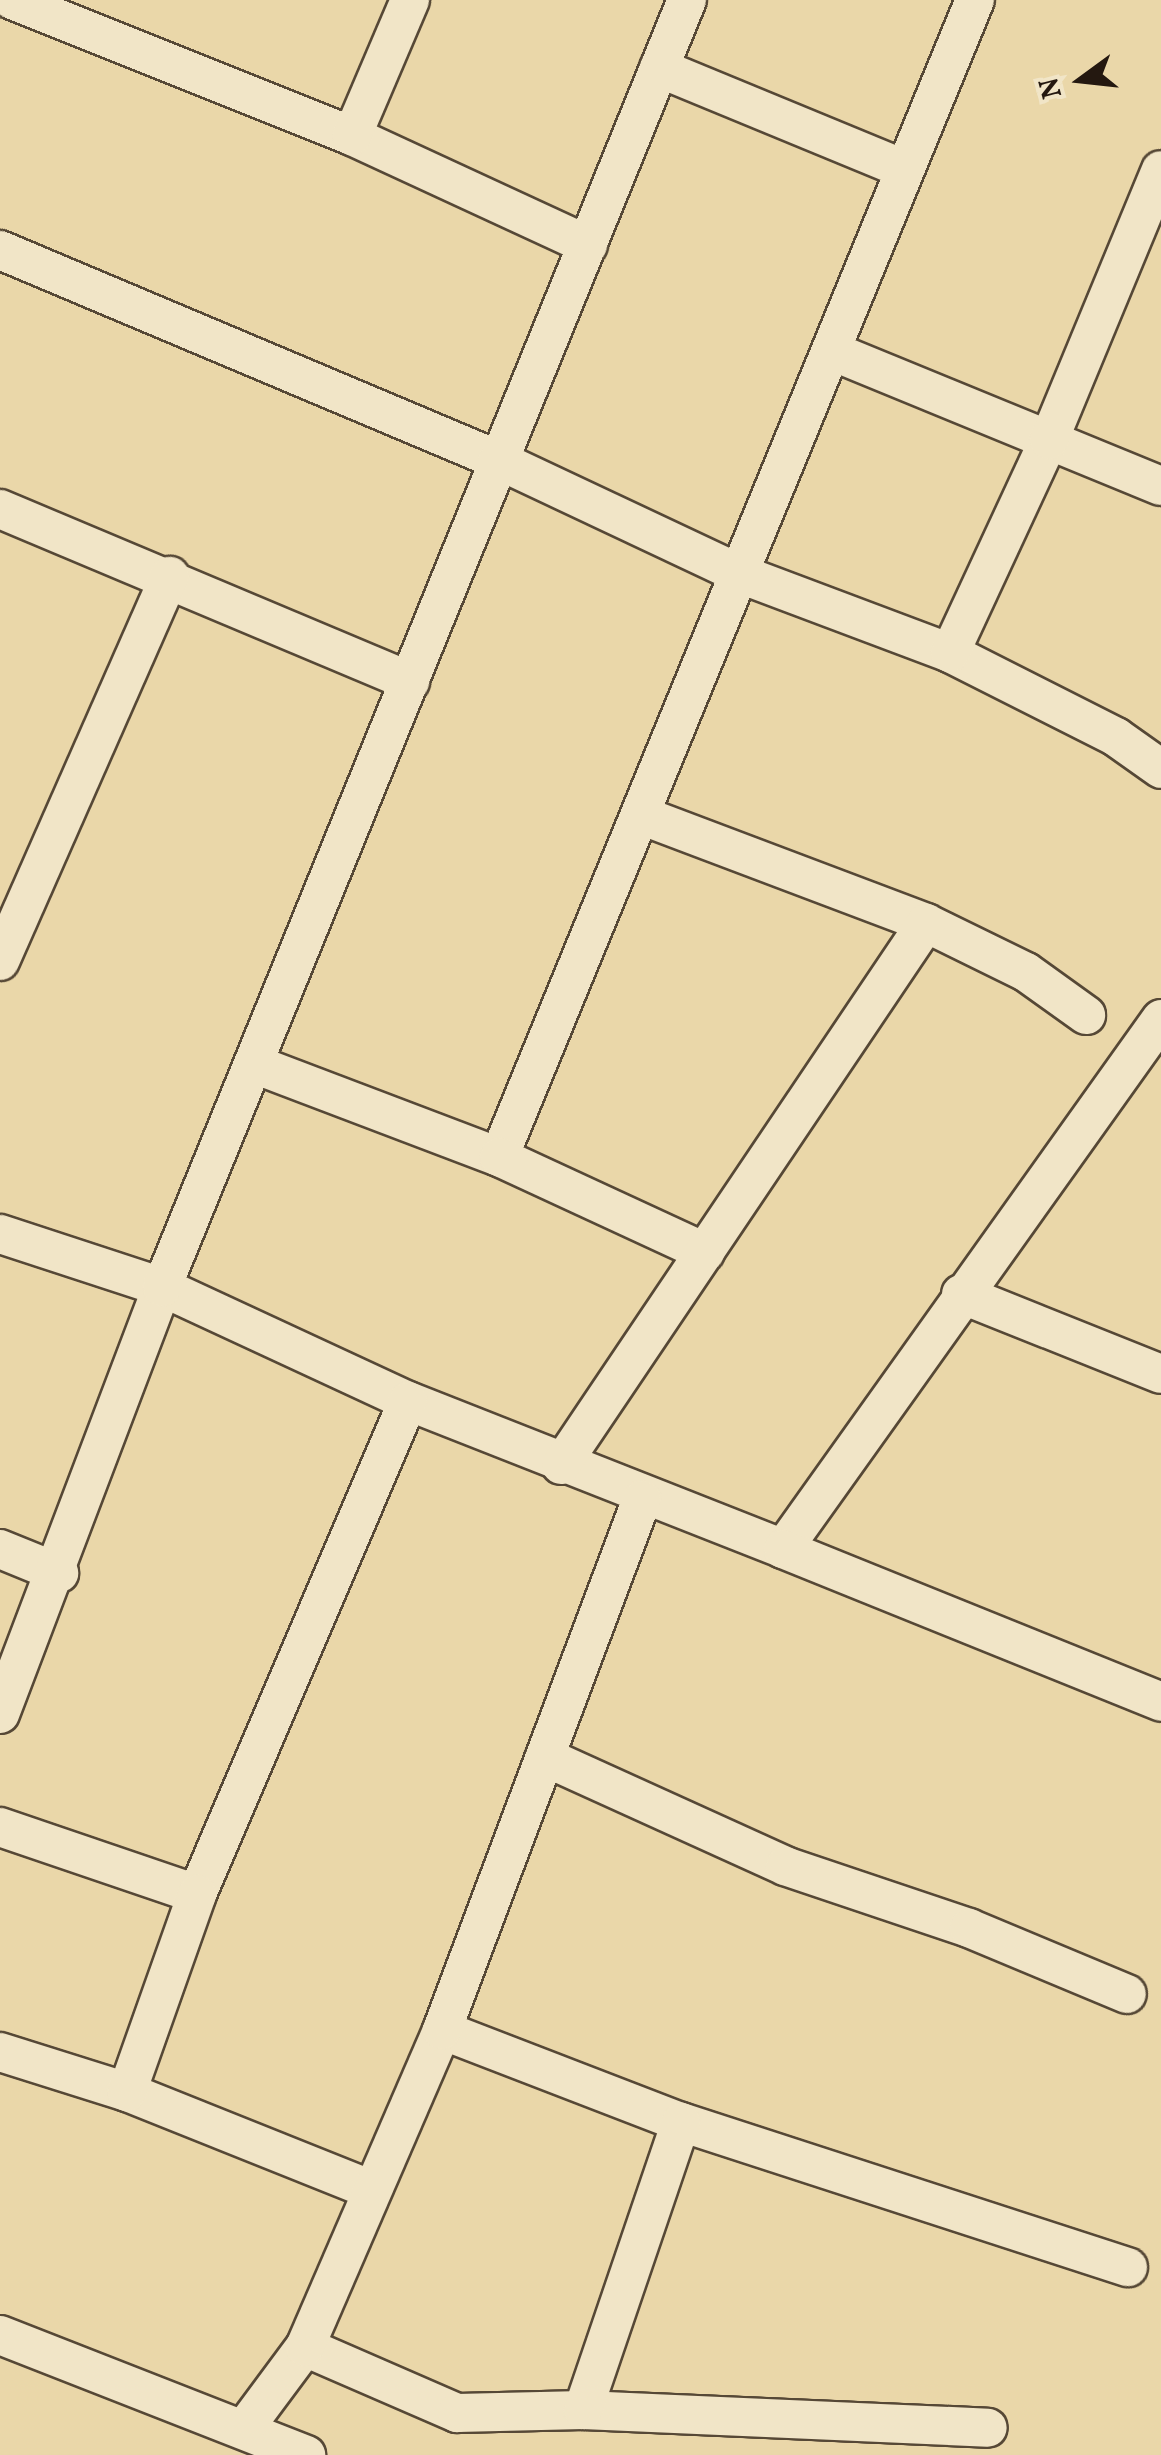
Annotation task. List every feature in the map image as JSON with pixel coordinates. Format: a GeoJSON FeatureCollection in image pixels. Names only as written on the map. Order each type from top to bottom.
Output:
{"type":"FeatureCollection","features":[{"type":"Feature","properties":{"kind":"street"},"geometry":{"type":"LineString","coordinates":[[12,0],[352,136],[588,244]]}},
{"type":"Feature","properties":{"kind":"street"},"geometry":{"type":"LineString","coordinates":[[352,136],[410,0]]}},
{"type":"Feature","properties":{"kind":"street"},"geometry":{"type":"LineString","coordinates":[[0,1714],[59,1572],[162,1288],[687,0]]}},
{"type":"Feature","properties":{"kind":"street"},"geometry":{"type":"LineString","coordinates":[[499,1157],[644,816],[834,352],[902,168],[974,0]]}},
{"type":"Feature","properties":{"kind":"street"},"geometry":{"type":"LineString","coordinates":[[660,68],[902,168]]}},
{"type":"Feature","properties":{"kind":"street"},"geometry":{"type":"LineString","coordinates":[[950,653],[1049,440],[1161,170]]}},
{"type":"Feature","properties":{"kind":"street"},"geometry":{"type":"LineString","coordinates":[[0,250],[498,460],[740,574],[950,653],[1116,737],[1161,768]]}},
{"type":"Feature","properties":{"kind":"street"},"geometry":{"type":"LineString","coordinates":[[834,352],[1161,486]]}},
{"type":"Feature","properties":{"kind":"street"},"geometry":{"type":"LineString","coordinates":[[0,509],[170,576],[410,681]]}},
{"type":"Feature","properties":{"kind":"street"},"geometry":{"type":"LineString","coordinates":[[0,960],[170,576]]}},
{"type":"Feature","properties":{"kind":"street"},"geometry":{"type":"LineString","coordinates":[[644,816],[926,923],[1026,972],[1086,1014]]}},
{"type":"Feature","properties":{"kind":"street"},"geometry":{"type":"LineString","coordinates":[[561,1465],[926,923]]}},
{"type":"Feature","properties":{"kind":"street"},"geometry":{"type":"LineString","coordinates":[[783,1549],[961,1294],[1161,1020]]}},
{"type":"Feature","properties":{"kind":"street"},"geometry":{"type":"LineString","coordinates":[[254,1064],[499,1157],[705,1252]]}},
{"type":"Feature","properties":{"kind":"street"},"geometry":{"type":"LineString","coordinates":[[0,1234],[162,1288],[408,1402],[642,1499],[783,1549],[1161,1702]]}},
{"type":"Feature","properties":{"kind":"street"},"geometry":{"type":"LineString","coordinates":[[961,1294],[1161,1374]]}},
{"type":"Feature","properties":{"kind":"street"},"geometry":{"type":"LineString","coordinates":[[127,2092],[197,1894],[408,1402]]}},
{"type":"Feature","properties":{"kind":"street"},"geometry":{"type":"LineString","coordinates":[[244,2429],[305,2347],[370,2189],[442,2030],[642,1499]]}},
{"type":"Feature","properties":{"kind":"street"},"geometry":{"type":"LineString","coordinates":[[0,1549],[59,1572]]}},
{"type":"Feature","properties":{"kind":"street"},"geometry":{"type":"LineString","coordinates":[[545,1756],[785,1866],[969,1928],[1127,1994]]}},
{"type":"Feature","properties":{"kind":"street"},"geometry":{"type":"LineString","coordinates":[[0,1827],[197,1894]]}},
{"type":"Feature","properties":{"kind":"street"},"geometry":{"type":"LineString","coordinates":[[442,2030],[681,2122],[1128,2267]]}},
{"type":"Feature","properties":{"kind":"street"},"geometry":{"type":"LineString","coordinates":[[0,2052],[127,2092],[370,2189]]}},
{"type":"Feature","properties":{"kind":"street"},"geometry":{"type":"LineString","coordinates":[[583,2410],[681,2122]]}},
{"type":"Feature","properties":{"kind":"street"},"geometry":{"type":"LineString","coordinates":[[0,2335],[306,2455]]}},
{"type":"Feature","properties":{"kind":"street"},"geometry":{"type":"LineString","coordinates":[[305,2347],[456,2413],[583,2410],[988,2428]]}}]}
